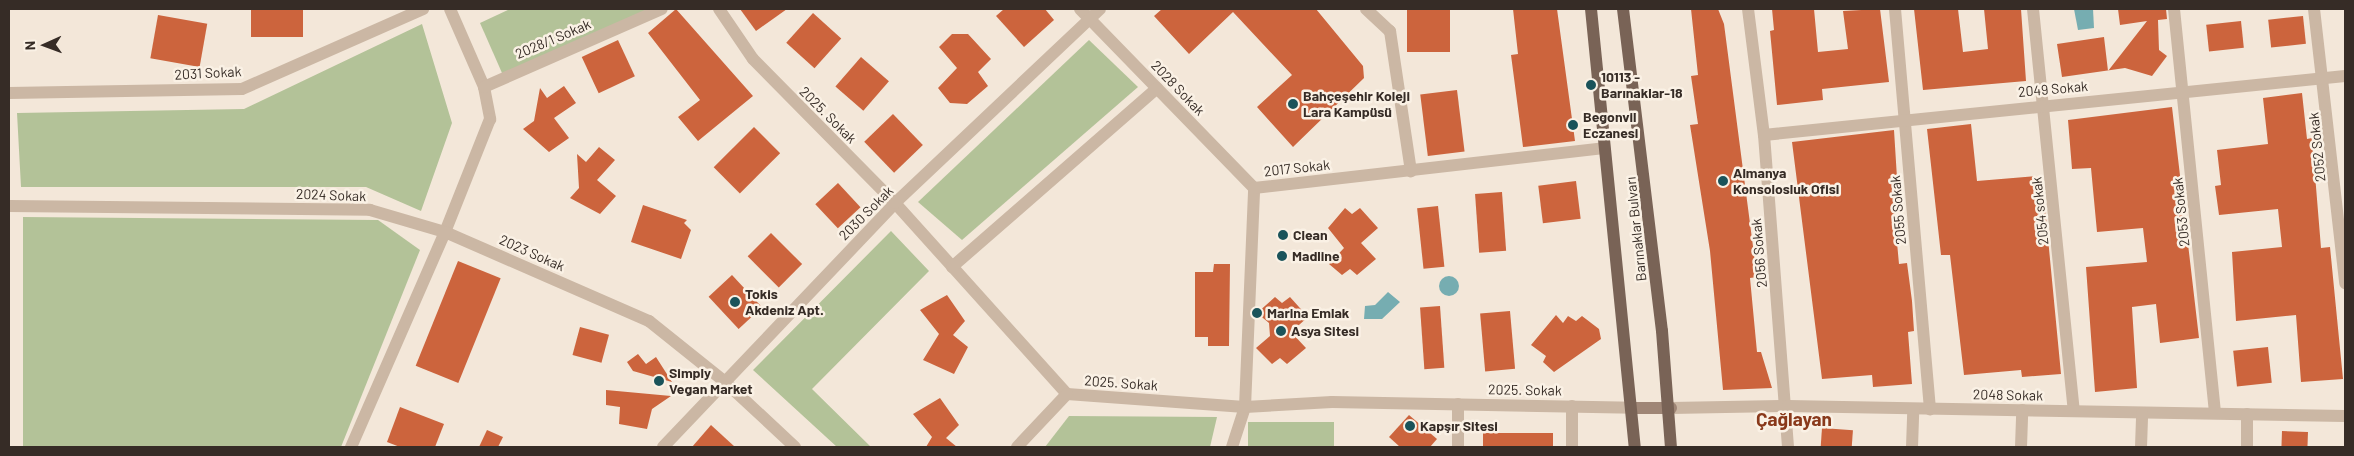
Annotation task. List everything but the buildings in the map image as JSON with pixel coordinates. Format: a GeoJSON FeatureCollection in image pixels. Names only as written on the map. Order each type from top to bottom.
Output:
{"type":"FeatureCollection","features":[{"type":"Feature","properties":{"kind":"main road","name":"Barınaklar Bulvarı"},"geometry":{"type":"LineString","coordinates":[[1591,9],[1604,148],[1633,408],[1634,447]]}},
{"type":"Feature","properties":{"kind":"main road","name":"Barınaklar Bulvarı"},"geometry":{"type":"LineString","coordinates":[[1623,9],[1671,408],[1671,447]]}},
{"type":"Feature","properties":{"kind":"street","name":"2031 Sokak"},"geometry":{"type":"LineString","coordinates":[[9,93],[242,89],[423,9]]}},
{"type":"Feature","properties":{"kind":"street"},"geometry":{"type":"LineString","coordinates":[[351,447],[445,232],[490,119],[484,87],[450,9]]}},
{"type":"Feature","properties":{"kind":"street","name":"2028/1 Sokak"},"geometry":{"type":"LineString","coordinates":[[484,87],[662,9]]}},
{"type":"Feature","properties":{"kind":"street","name":"2025. Sokak"},"geometry":{"type":"LineString","coordinates":[[719,9],[753,60],[895,204],[1067,394],[1244,407],[1332,402],[1633,408]]}},
{"type":"Feature","properties":{"kind":"street","name":"2028 Sokak"},"geometry":{"type":"LineString","coordinates":[[1080,9],[1254,188]]}},
{"type":"Feature","properties":{"kind":"street","name":"2030 Sokak"},"geometry":{"type":"LineString","coordinates":[[663,447],[724,380],[895,204],[1100,9]]}},
{"type":"Feature","properties":{"kind":"street"},"geometry":{"type":"LineString","coordinates":[[1366,9],[1390,32],[1411,171]]}},
{"type":"Feature","properties":{"kind":"street","name":"2056 Sokak"},"geometry":{"type":"LineString","coordinates":[[1748,9],[1764,135],[1788,406],[1788,447]]}},
{"type":"Feature","properties":{"kind":"street","name":"2055 Sokak"},"geometry":{"type":"LineString","coordinates":[[1895,9],[1930,409]]}},
{"type":"Feature","properties":{"kind":"street","name":"2054 sokak"},"geometry":{"type":"LineString","coordinates":[[2033,9],[2045,104],[2074,412]]}},
{"type":"Feature","properties":{"kind":"street","name":"2053 Sokak"},"geometry":{"type":"LineString","coordinates":[[2174,9],[2215,413]]}},
{"type":"Feature","properties":{"kind":"street","name":"2052 Sokak"},"geometry":{"type":"LineString","coordinates":[[2314,9],[2325,78],[2345,282]]}},
{"type":"Feature","properties":{"kind":"street","name":"2049 Sokak"},"geometry":{"type":"LineString","coordinates":[[1764,135],[1905,117],[2184,93],[2345,76]]}},
{"type":"Feature","properties":{"kind":"street"},"geometry":{"type":"LineString","coordinates":[[952,266],[1156,88]]}},
{"type":"Feature","properties":{"kind":"street","name":"2017 Sokak"},"geometry":{"type":"LineString","coordinates":[[1232,447],[1244,407],[1254,188],[1604,148]]}},
{"type":"Feature","properties":{"kind":"street","name":"2024 Sokak"},"geometry":{"type":"LineString","coordinates":[[9,206],[370,210],[445,232]]}},
{"type":"Feature","properties":{"kind":"street","name":"2023 Sokak"},"geometry":{"type":"LineString","coordinates":[[445,232],[649,321],[724,380],[795,447]]}},
{"type":"Feature","properties":{"kind":"street"},"geometry":{"type":"LineString","coordinates":[[1017,447],[1067,394]]}},
{"type":"Feature","properties":{"kind":"street"},"geometry":{"type":"LineString","coordinates":[[1458,404],[1458,447]]}},
{"type":"Feature","properties":{"kind":"street"},"geometry":{"type":"LineString","coordinates":[[1572,406],[1572,447]]}},
{"type":"Feature","properties":{"kind":"street","name":"2048 Sokak"},"geometry":{"type":"LineString","coordinates":[[1671,408],[1788,406],[2345,416]]}},
{"type":"Feature","properties":{"kind":"street"},"geometry":{"type":"LineString","coordinates":[[1633,408],[1671,408]]}},
{"type":"Feature","properties":{"kind":"street"},"geometry":{"type":"LineString","coordinates":[[1912,447],[1913,409]]}},
{"type":"Feature","properties":{"kind":"street"},"geometry":{"type":"LineString","coordinates":[[2022,410],[2022,447]]}},
{"type":"Feature","properties":{"kind":"street"},"geometry":{"type":"LineString","coordinates":[[2142,413],[2142,447]]}},
{"type":"Feature","properties":{"kind":"street"},"geometry":{"type":"LineString","coordinates":[[2247,447],[2248,414]]}},
{"type":"Feature","properties":{"kind":"green space"},"geometry":{"type":"Polygon","coordinates":[[[510,9],[666,9],[506,82],[480,23],[510,9]]]}},
{"type":"Feature","properties":{"kind":"green space"},"geometry":{"type":"Polygon","coordinates":[[[422,24],[452,123],[421,211],[366,187],[21,187],[17,113],[244,109],[422,24]]]}},
{"type":"Feature","properties":{"kind":"green space"},"geometry":{"type":"Polygon","coordinates":[[[1089,40],[1138,87],[962,240],[918,202],[1089,40]]]}},
{"type":"Feature","properties":{"kind":"green space"},"geometry":{"type":"Polygon","coordinates":[[[23,217],[378,220],[420,250],[341,447],[23,447],[23,217]]]}},
{"type":"Feature","properties":{"kind":"green space"},"geometry":{"type":"Polygon","coordinates":[[[891,231],[929,271],[812,389],[871,447],[837,447],[753,370],[891,231]]]}},
{"type":"Feature","properties":{"kind":"green space"},"geometry":{"type":"Polygon","coordinates":[[[1069,416],[1217,417],[1210,447],[1045,447],[1069,416]]]}},
{"type":"Feature","properties":{"kind":"green space"},"geometry":{"type":"Polygon","coordinates":[[[1248,422],[1334,422],[1334,447],[1248,447],[1248,422]]]}},
{"type":"Feature","properties":{"kind":"water"},"geometry":{"type":"Polygon","coordinates":[[[2074,9],[2093,9],[2094,28],[2078,30],[2074,9]]]}},
{"type":"Feature","properties":{"kind":"water"},"geometry":{"type":"Polygon","coordinates":[[[1449,276],[1456,279],[1459,286],[1456,293],[1449,296],[1442,293],[1439,286],[1442,279],[1449,276]]]}},
{"type":"Feature","properties":{"kind":"water"},"geometry":{"type":"Polygon","coordinates":[[[1388,292],[1400,302],[1382,319],[1364,319],[1365,306],[1375,305],[1388,292]]]}},
{"type":"Feature","properties":{"kind":"place","name":"10113 - Barınaklar-18"},"geometry":{"type":"Point","coordinates":[1591,85]}},
{"type":"Feature","properties":{"kind":"place","name":"Bahçeşehir Koleji Lara Kampüsü"},"geometry":{"type":"Point","coordinates":[1293,104]}},
{"type":"Feature","properties":{"kind":"place","name":"Begonvil Eczanesi"},"geometry":{"type":"Point","coordinates":[1573,125]}},
{"type":"Feature","properties":{"kind":"place","name":"Almanya Konsolosluk Ofisi"},"geometry":{"type":"Point","coordinates":[1723,181]}},
{"type":"Feature","properties":{"kind":"place","name":"Clean"},"geometry":{"type":"Point","coordinates":[1283,235]}},
{"type":"Feature","properties":{"kind":"place","name":"Madline"},"geometry":{"type":"Point","coordinates":[1282,256]}},
{"type":"Feature","properties":{"kind":"place","name":"Tokis Akdeniz Apt."},"geometry":{"type":"Point","coordinates":[735,302]}},
{"type":"Feature","properties":{"kind":"place","name":"Marina Emlak"},"geometry":{"type":"Point","coordinates":[1257,313]}},
{"type":"Feature","properties":{"kind":"place","name":"Asya Sitesi"},"geometry":{"type":"Point","coordinates":[1281,331]}},
{"type":"Feature","properties":{"kind":"place","name":"Simply Vegan Market"},"geometry":{"type":"Point","coordinates":[659,381]}},
{"type":"Feature","properties":{"kind":"place","name":"Kapşır Sitesi"},"geometry":{"type":"Point","coordinates":[1410,426]}},
{"type":"Feature","properties":{"kind":"district","name":"Çağlayan"},"geometry":{"type":"Point","coordinates":[1794,419]}}]}
